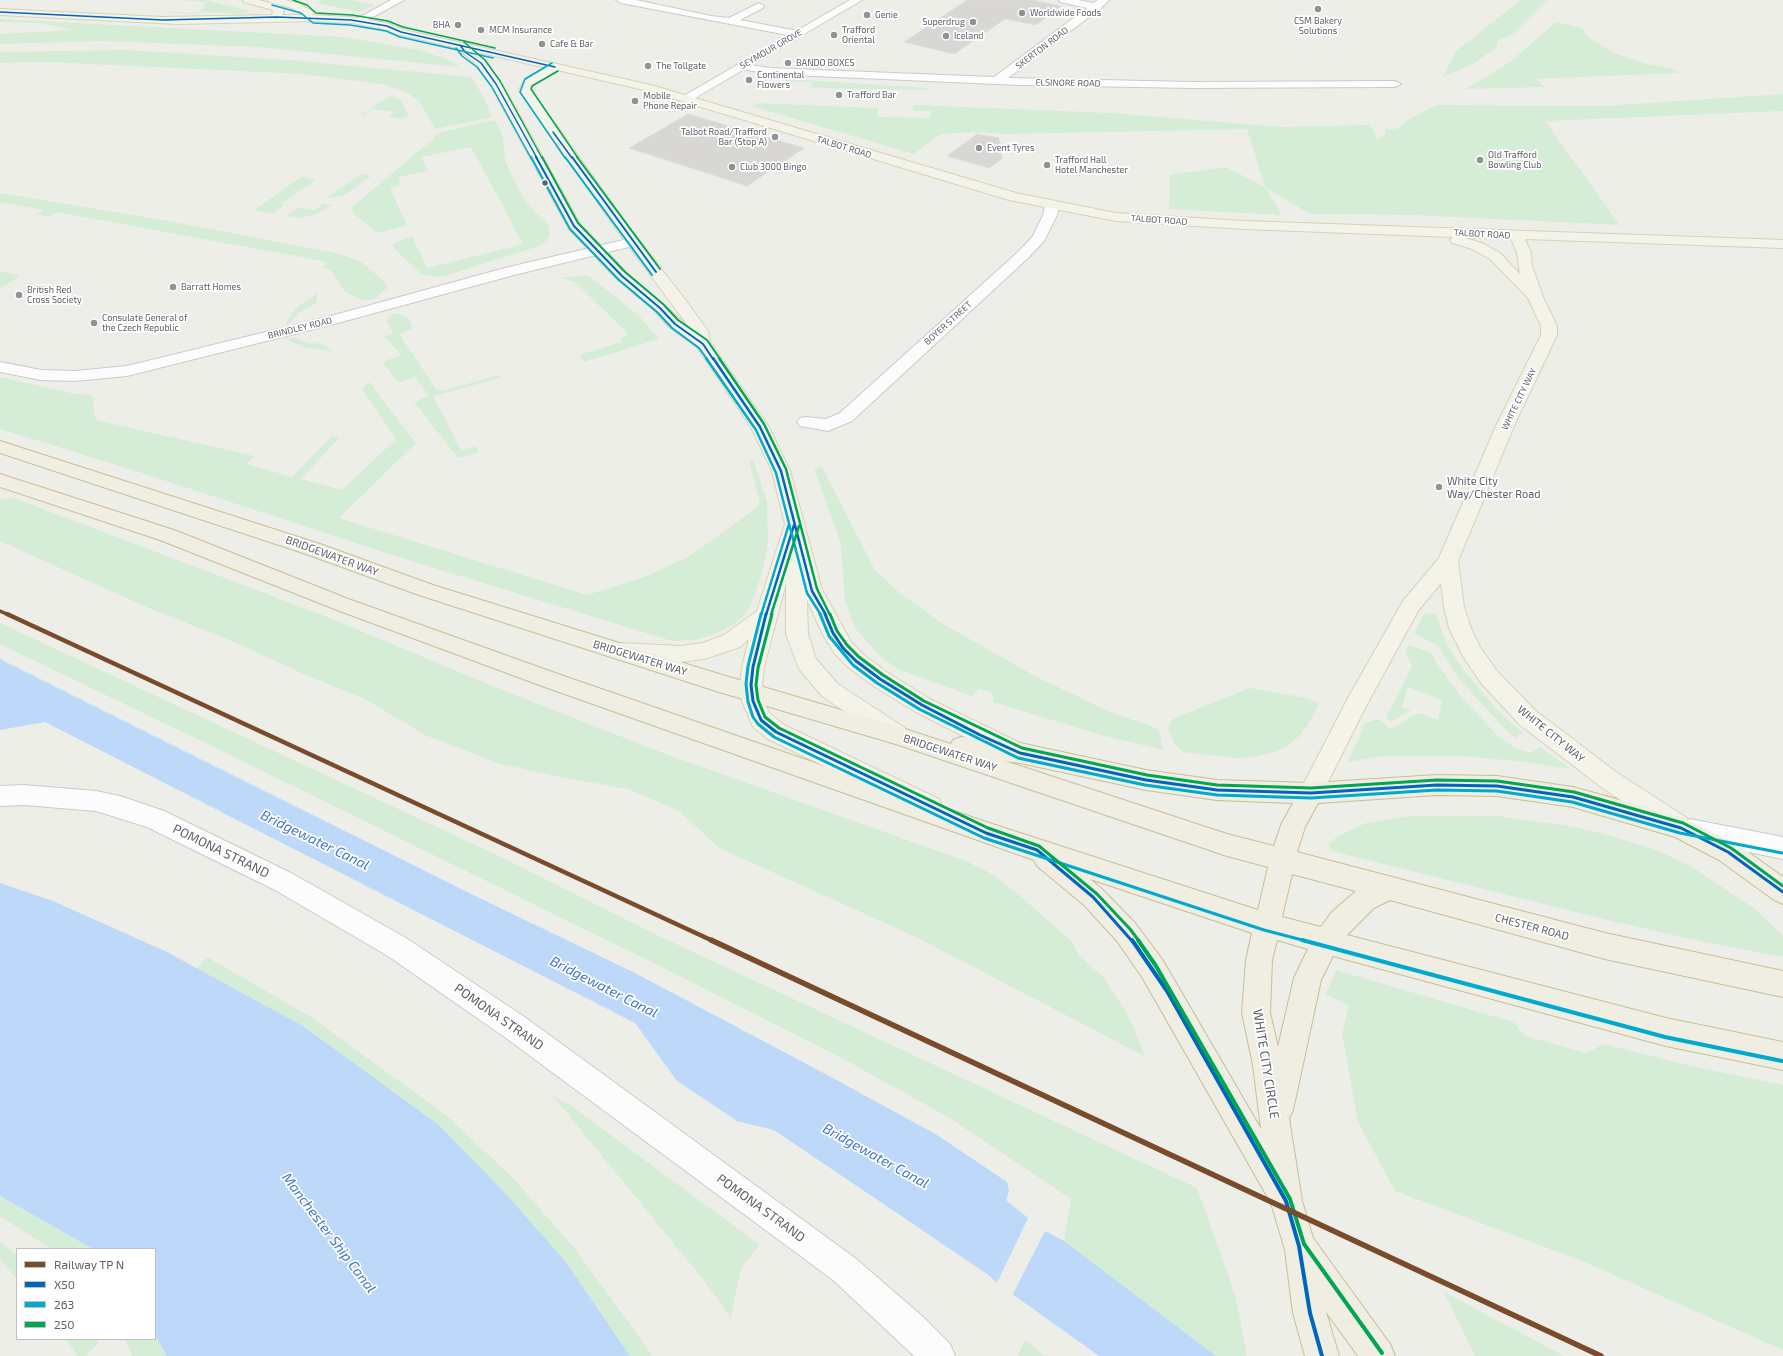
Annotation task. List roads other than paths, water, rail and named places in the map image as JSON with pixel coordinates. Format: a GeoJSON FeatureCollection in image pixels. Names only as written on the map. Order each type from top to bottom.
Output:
{"type":"FeatureCollection","features":[{"type":"Feature","properties":{"kind":"highway","name":"BRIDGEWATER WAY"},"geometry":{"type":"LineString","coordinates":[[0,447],[313,549],[426,590],[752,693],[906,739],[1227,845],[1282,861]]}},
{"type":"Feature","properties":{"kind":"highway"},"geometry":{"type":"LineString","coordinates":[[0,480],[167,535],[344,605],[484,656],[986,833],[1188,898],[1266,925],[1666,1032],[1783,1056]]}},
{"type":"Feature","properties":{"kind":"highway"},"geometry":{"type":"LineString","coordinates":[[906,739],[1020,754],[1146,780],[1218,790],[1312,793],[1437,785],[1497,786],[1573,797],[1681,828],[1728,852],[1783,875]]}},
{"type":"Feature","properties":{"kind":"highway","name":"WHITE CITY CIRCLE"},"geometry":{"type":"LineString","coordinates":[[1312,793],[1294,826],[1282,861],[1259,960],[1256,1013],[1276,1121],[1286,1201],[1299,1246],[1378,1356]]}},
{"type":"Feature","properties":{"kind":"highway"},"geometry":{"type":"LineString","coordinates":[[1037,850],[1093,897],[1126,932],[1152,968],[1167,991],[1286,1201]]}},
{"type":"Feature","properties":{"kind":"highway"},"geometry":{"type":"LineString","coordinates":[[1728,852],[1783,892]]}},
{"type":"Feature","properties":{"kind":"highway","name":"CHESTER ROAD"},"geometry":{"type":"LineString","coordinates":[[1282,861],[1605,946],[1783,984]]}},
{"type":"Feature","properties":{"kind":"highway"},"geometry":{"type":"LineString","coordinates":[[1276,1121],[1308,978],[1326,942],[1341,921],[1364,900],[1386,889]]}},
{"type":"Feature","properties":{"kind":"highway"},"geometry":{"type":"LineString","coordinates":[[1299,1246],[1310,1313],[1322,1356]]}},
{"type":"Feature","properties":{"kind":"main road"},"geometry":{"type":"LineString","coordinates":[[248,0],[277,8],[279,11],[276,18]]}},
{"type":"Feature","properties":{"kind":"main road"},"geometry":{"type":"LineString","coordinates":[[273,0],[304,9],[314,18]]}},
{"type":"Feature","properties":{"kind":"main road"},"geometry":{"type":"LineString","coordinates":[[0,12],[377,32],[402,32]]}},
{"type":"Feature","properties":{"kind":"main road"},"geometry":{"type":"LineString","coordinates":[[276,18],[292,22],[334,25],[377,32]]}},
{"type":"Feature","properties":{"kind":"main road"},"geometry":{"type":"LineString","coordinates":[[163,20],[314,18],[358,21],[388,26],[402,32]]}},
{"type":"Feature","properties":{"kind":"main road","name":"TALBOT ROAD"},"geometry":{"type":"LineString","coordinates":[[402,32],[626,82],[686,98],[974,186],[1052,206],[1116,217],[1379,231],[1783,244]]}},
{"type":"Feature","properties":{"kind":"main road"},"geometry":{"type":"LineString","coordinates":[[460,45],[466,52],[481,63],[496,84],[574,226],[622,276],[660,308],[675,324],[703,344],[760,427],[781,471],[812,591],[833,633],[856,661],[922,705],[980,736],[1020,754]]}},
{"type":"Feature","properties":{"kind":"main road"},"geometry":{"type":"LineString","coordinates":[[508,106],[512,82],[533,70],[554,67]]}},
{"type":"Feature","properties":{"kind":"main road"},"geometry":{"type":"LineString","coordinates":[[554,67],[528,83],[525,90],[632,242],[700,331],[703,344]]}},
{"type":"Feature","properties":{"kind":"main road"},"geometry":{"type":"LineString","coordinates":[[530,98],[536,90],[542,86],[570,79],[588,78],[626,82]]}},
{"type":"Feature","properties":{"kind":"main road"},"geometry":{"type":"LineString","coordinates":[[1379,231],[1449,239],[1477,246],[1498,259],[1535,297]]}},
{"type":"Feature","properties":{"kind":"main road","name":"WHITE CITY WAY"},"geometry":{"type":"LineString","coordinates":[[1312,793],[1356,704],[1410,606],[1448,561],[1479,485],[1549,335],[1549,326],[1535,297],[1526,266],[1524,253],[1517,236]]}},
{"type":"Feature","properties":{"kind":"main road"},"geometry":{"type":"LineString","coordinates":[[794,525],[766,615],[753,667],[753,701],[761,720],[776,732],[986,833]]}},
{"type":"Feature","properties":{"kind":"main road"},"geometry":{"type":"LineString","coordinates":[[794,525],[797,634],[807,663],[830,690],[906,739]]}},
{"type":"Feature","properties":{"kind":"main road","name":"WHITE CITY WAY"},"geometry":{"type":"LineString","coordinates":[[1448,561],[1454,607],[1460,628],[1472,652],[1488,677],[1528,718],[1608,780],[1681,828]]}},
{"type":"Feature","properties":{"kind":"main road"},"geometry":{"type":"LineString","coordinates":[[617,651],[680,654],[704,652],[732,641],[766,615]]}},
{"type":"Feature","properties":{"kind":"street"},"geometry":{"type":"LineString","coordinates":[[358,21],[399,0]]}},
{"type":"Feature","properties":{"kind":"street"},"geometry":{"type":"LineString","coordinates":[[621,0],[798,34]]}},
{"type":"Feature","properties":{"kind":"street","name":"SEYMOUR GROVE"},"geometry":{"type":"LineString","coordinates":[[686,98],[857,0]]}},
{"type":"Feature","properties":{"kind":"street"},"geometry":{"type":"LineString","coordinates":[[1064,0],[1100,3]]}},
{"type":"Feature","properties":{"kind":"street","name":"SKERTON ROAD"},"geometry":{"type":"LineString","coordinates":[[998,80],[1100,3]]}},
{"type":"Feature","properties":{"kind":"street"},"geometry":{"type":"LineString","coordinates":[[730,21],[759,6]]}},
{"type":"Feature","properties":{"kind":"street","name":"ELSINORE ROAD"},"geometry":{"type":"LineString","coordinates":[[741,66],[782,71],[991,82],[998,80],[1107,84],[1395,84]]}},
{"type":"Feature","properties":{"kind":"street","name":"BOYER STREET"},"geometry":{"type":"LineString","coordinates":[[806,422],[829,431],[846,417],[1023,255],[1039,238],[1052,206]]}},
{"type":"Feature","properties":{"kind":"street","name":"BRINDLEY ROAD"},"geometry":{"type":"LineString","coordinates":[[0,367],[42,375],[75,376],[128,371],[332,320],[510,271],[632,242]]}},
{"type":"Feature","properties":{"kind":"street","name":"POMONA STRAND"},"geometry":{"type":"LineString","coordinates":[[0,796],[24,795],[96,801],[120,807],[155,819],[284,882],[397,947],[516,1028],[844,1269],[910,1328],[938,1356]]}},
{"type":"Feature","properties":{"kind":"street"},"geometry":{"type":"LineString","coordinates":[[1681,828],[1783,848]]}},
{"type":"Feature","properties":{"kind":"water","name":"Bridgewater Canal"},"geometry":{"type":"Polygon","coordinates":[[[0,659],[469,893],[635,973],[937,1135],[1007,1182],[1009,1191],[1006,1200],[1028,1218],[1045,1231],[1064,1241],[1216,1356],[1099,1356],[997,1283],[987,1274],[774,1130],[737,1121],[677,1081],[635,1023],[45,722],[0,730],[0,659]]]}},
{"type":"Feature","properties":{"kind":"water","name":"Manchester Ship Canal"},"geometry":{"type":"Polygon","coordinates":[[[0,883],[53,901],[167,952],[303,1026],[439,1125],[502,1190],[565,1261],[630,1356],[167,1356],[156,1337],[156,1248],[91,1248],[0,1196],[0,883]]]}},
{"type":"Feature","properties":{"kind":"place","name":"CSM Bakery Solutions"},"geometry":{"type":"Point","coordinates":[1318,9]}},
{"type":"Feature","properties":{"kind":"place","name":"Worldwide Foods"},"geometry":{"type":"Point","coordinates":[1022,13]}},
{"type":"Feature","properties":{"kind":"place","name":"Genie"},"geometry":{"type":"Point","coordinates":[867,15]}},
{"type":"Feature","properties":{"kind":"place","name":"Superdrug"},"geometry":{"type":"Point","coordinates":[973,22]}},
{"type":"Feature","properties":{"kind":"place","name":"BHA"},"geometry":{"type":"Point","coordinates":[458,25]}},
{"type":"Feature","properties":{"kind":"place","name":"MCM Insurance"},"geometry":{"type":"Point","coordinates":[481,30]}},
{"type":"Feature","properties":{"kind":"place","name":"Trafford Oriental"},"geometry":{"type":"Point","coordinates":[834,35]}},
{"type":"Feature","properties":{"kind":"place","name":"Iceland"},"geometry":{"type":"Point","coordinates":[946,36]}},
{"type":"Feature","properties":{"kind":"place","name":"Cafe & Bar"},"geometry":{"type":"Point","coordinates":[542,44]}},
{"type":"Feature","properties":{"kind":"place","name":"BANDO BOXES"},"geometry":{"type":"Point","coordinates":[788,63]}},
{"type":"Feature","properties":{"kind":"place","name":"The Tollgate"},"geometry":{"type":"Point","coordinates":[648,66]}},
{"type":"Feature","properties":{"kind":"place","name":"Continental Flowers"},"geometry":{"type":"Point","coordinates":[749,80]}},
{"type":"Feature","properties":{"kind":"place","name":"Trafford Bar"},"geometry":{"type":"Point","coordinates":[839,95]}},
{"type":"Feature","properties":{"kind":"place","name":"Mobile Phone Repair"},"geometry":{"type":"Point","coordinates":[635,101]}},
{"type":"Feature","properties":{"kind":"place","name":"Talbot Road/Trafford Bar (Stop A)"},"geometry":{"type":"Point","coordinates":[775,137]}},
{"type":"Feature","properties":{"kind":"place","name":"Event Tyres"},"geometry":{"type":"Point","coordinates":[979,148]}},
{"type":"Feature","properties":{"kind":"place","name":"Old Trafford Bowling Club"},"geometry":{"type":"Point","coordinates":[1480,160]}},
{"type":"Feature","properties":{"kind":"place","name":"Trafford Hall Hotel Manchester"},"geometry":{"type":"Point","coordinates":[1047,165]}},
{"type":"Feature","properties":{"kind":"place","name":"Club 3000 Bingo"},"geometry":{"type":"Point","coordinates":[732,167]}},
{"type":"Feature","properties":{"kind":"place","name":"Barratt Homes"},"geometry":{"type":"Point","coordinates":[173,287]}},
{"type":"Feature","properties":{"kind":"place","name":"British Red Cross Society"},"geometry":{"type":"Point","coordinates":[19,295]}},
{"type":"Feature","properties":{"kind":"place","name":"Consulate General of the Czech Republic"},"geometry":{"type":"Point","coordinates":[94,323]}},
{"type":"Feature","properties":{"kind":"place","name":"White City Way/Chester Road"},"geometry":{"type":"Point","coordinates":[1439,487]}}]}
